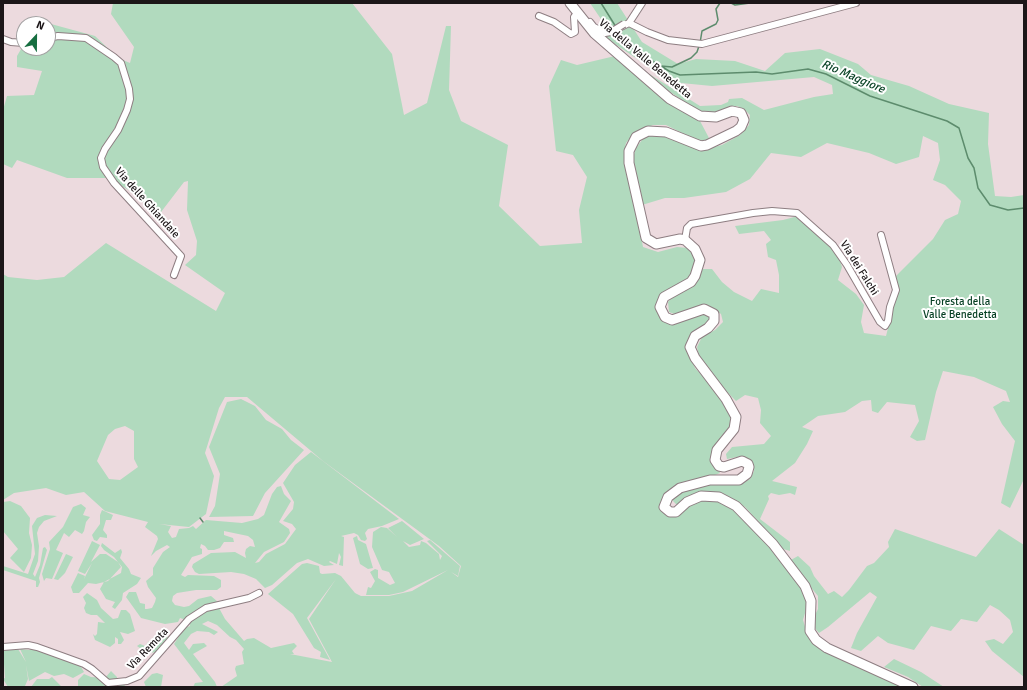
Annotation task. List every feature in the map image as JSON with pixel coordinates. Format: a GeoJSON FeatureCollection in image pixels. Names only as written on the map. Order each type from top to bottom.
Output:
{"type":"FeatureCollection","features":[{"type":"Feature","properties":{"kind":"main road","name":"Via della Valle Benedetta"},"geometry":{"type":"LineString","coordinates":[[570,3],[594,33],[670,99],[690,112],[708,118],[716,117],[732,111],[741,113],[744,116],[743,123],[736,131],[707,145],[696,146],[666,132],[653,130],[642,133],[636,137],[631,146],[629,163],[646,238],[656,244],[680,239],[685,240]]}},
{"type":"Feature","properties":{"kind":"main road"},"geometry":{"type":"LineString","coordinates":[[685,240],[695,249],[700,260],[699,265],[691,282],[664,297],[660,304],[661,310],[665,317],[672,320],[704,309],[714,314],[714,322],[708,328],[695,336],[690,346],[695,358],[726,399],[736,417],[734,429],[717,450],[715,460],[719,466],[724,467],[745,461],[749,467],[747,474],[740,480],[710,480],[680,488],[668,497],[664,507],[670,512],[676,512],[687,502],[700,496],[719,497],[736,506],[773,544],[805,586],[811,600],[810,631],[816,640],[827,648],[912,687]]}},
{"type":"Feature","properties":{"kind":"street"},"geometry":{"type":"LineString","coordinates":[[539,16],[554,22],[570,34],[575,32],[574,17],[578,14],[587,18],[602,32],[611,32],[627,23],[642,3]]}},
{"type":"Feature","properties":{"kind":"street"},"geometry":{"type":"LineString","coordinates":[[627,23],[668,40],[702,44],[856,3]]}},
{"type":"Feature","properties":{"kind":"street","name":"Via delle Ghiandaie"},"geometry":{"type":"LineString","coordinates":[[56,36],[86,38],[114,56],[121,63],[129,89],[130,99],[118,130],[105,149],[101,158],[103,167],[114,183],[181,256],[174,275]]}},
{"type":"Feature","properties":{"kind":"street"},"geometry":{"type":"LineString","coordinates":[[3,39],[16,42]]}},
{"type":"Feature","properties":{"kind":"street","name":"Via dei Falchi"},"geometry":{"type":"LineString","coordinates":[[685,240],[687,228],[691,224],[772,211],[797,213],[833,244],[851,271],[880,322],[885,326],[888,321],[890,307],[896,290],[881,235]]}},
{"type":"Feature","properties":{"kind":"street","name":"Via Remota"},"geometry":{"type":"LineString","coordinates":[[3,648],[28,645],[38,647],[84,664],[108,683],[127,681],[139,676],[188,619],[206,608],[249,598],[259,593]]}},
{"type":"Feature","properties":{"kind":"green space"},"geometry":{"type":"Polygon","coordinates":[[[113,3],[352,3],[392,54],[404,115],[427,103],[446,26],[451,26],[449,90],[461,121],[508,145],[499,206],[540,246],[582,243],[579,210],[587,177],[573,155],[556,151],[549,86],[561,60],[577,65],[615,56],[673,104],[700,121],[709,138],[707,142],[692,138],[666,125],[653,125],[634,133],[626,143],[624,153],[624,162],[643,247],[658,252],[677,247],[688,248],[695,256],[698,263],[686,284],[665,294],[662,319],[673,325],[701,314],[707,315],[710,318],[709,325],[688,349],[695,368],[718,392],[732,412],[732,426],[714,459],[720,473],[710,477],[684,482],[664,496],[659,508],[667,516],[679,513],[697,501],[706,499],[731,505],[770,544],[804,589],[808,603],[803,620],[808,636],[905,687],[223,687],[229,685],[221,687],[237,676],[235,669],[236,666],[244,664],[242,652],[244,649],[236,640],[230,637],[217,625],[208,621],[202,624],[218,632],[214,635],[209,632],[197,631],[191,634],[184,643],[189,650],[193,644],[204,643],[207,646],[193,654],[215,682],[217,687],[193,687],[195,683],[203,682],[174,644],[184,628],[190,626],[189,622],[206,610],[219,608],[225,619],[244,641],[254,638],[271,648],[294,643],[297,646],[292,651],[294,654],[290,654],[332,662],[309,619],[336,579],[307,618],[330,660],[320,657],[321,652],[314,648],[293,614],[268,594],[302,564],[307,563],[319,566],[320,573],[322,574],[335,573],[341,576],[355,593],[361,596],[389,596],[412,591],[448,570],[403,592],[389,595],[366,595],[368,587],[371,588],[375,581],[370,572],[375,569],[378,570],[378,578],[390,585],[395,583],[389,572],[382,570],[372,547],[373,532],[381,527],[387,528],[397,537],[388,528],[402,521],[424,539],[410,545],[403,541],[409,547],[420,545],[421,541],[426,543],[439,554],[440,560],[442,556],[427,541],[430,540],[460,566],[458,576],[451,572],[458,577],[461,566],[439,546],[323,461],[247,397],[225,397],[219,408],[205,453],[214,476],[206,514],[189,527],[159,524],[171,526],[168,532],[172,538],[176,537],[179,529],[189,528],[193,526],[196,529],[206,520],[242,523],[258,519],[264,515],[272,494],[277,487],[281,486],[284,494],[291,501],[279,522],[289,529],[290,533],[284,542],[264,552],[255,563],[259,562],[266,554],[285,544],[296,529],[292,524],[283,521],[293,509],[294,502],[283,483],[295,465],[311,452],[399,519],[382,526],[368,529],[365,533],[367,539],[365,541],[361,540],[358,535],[354,533],[341,536],[344,537],[343,566],[339,565],[341,557],[339,553],[337,564],[330,561],[329,562],[334,565],[324,566],[308,559],[297,563],[272,585],[265,588],[256,579],[244,574],[231,572],[199,574],[195,572],[192,567],[193,564],[211,553],[235,552],[246,558],[246,549],[250,546],[255,547],[253,540],[248,536],[224,531],[224,535],[233,538],[234,542],[224,542],[220,548],[214,550],[208,550],[201,544],[200,548],[202,549],[202,554],[192,557],[181,575],[185,577],[188,575],[214,576],[221,580],[221,587],[217,590],[196,590],[177,593],[173,596],[172,601],[175,605],[184,607],[189,606],[198,599],[211,596],[218,602],[209,604],[186,620],[180,618],[178,622],[165,624],[141,618],[126,597],[129,592],[136,592],[140,603],[145,604],[145,609],[152,608],[155,602],[156,598],[148,587],[146,581],[153,575],[153,568],[163,552],[170,547],[167,545],[156,551],[151,556],[158,539],[157,536],[145,527],[148,522],[105,511],[84,492],[66,495],[46,488],[14,493],[3,500],[3,274],[8,277],[37,280],[64,277],[106,243],[216,311],[225,293],[185,265],[196,255],[197,241],[187,210],[188,181],[184,182],[158,216],[132,192],[108,178],[67,178],[17,160],[12,168],[3,164],[3,110],[7,96],[34,95],[42,71],[17,67],[17,56],[56,56],[56,25],[95,36],[118,58],[130,63],[134,47],[111,14],[113,3]],[[125,426],[115,429],[108,435],[97,461],[109,479],[120,480],[138,467],[134,459],[134,431],[125,426]]]}},
{"type":"Feature","properties":{"kind":"green space","name":"Foresta della Valle Benedetta"},"geometry":{"type":"Polygon","coordinates":[[[590,3],[617,3],[642,42],[678,64],[696,59],[735,61],[765,71],[785,53],[820,49],[858,64],[871,75],[909,86],[949,104],[989,113],[988,144],[995,196],[1011,197],[1024,195],[1024,479],[1010,508],[1001,503],[1015,441],[1002,424],[993,407],[1003,401],[1010,402],[1006,391],[974,377],[943,371],[936,392],[925,440],[917,441],[910,437],[919,421],[915,405],[887,402],[878,413],[872,411],[871,400],[862,401],[845,412],[818,416],[802,427],[813,431],[807,444],[795,463],[772,481],[797,487],[795,495],[790,493],[779,495],[771,493],[768,496],[769,499],[760,519],[790,542],[790,551],[783,549],[745,507],[730,498],[707,492],[700,493],[681,504],[676,504],[673,501],[674,496],[683,491],[713,482],[740,484],[750,479],[754,471],[752,463],[742,456],[727,459],[726,454],[732,447],[764,444],[771,436],[760,423],[761,410],[758,398],[745,395],[736,401],[717,382],[699,356],[697,347],[702,337],[715,330],[723,322],[721,314],[709,306],[692,310],[680,316],[669,312],[668,302],[702,269],[712,269],[722,282],[734,292],[752,301],[761,289],[779,293],[779,275],[776,260],[768,257],[766,244],[771,240],[764,231],[739,234],[735,226],[783,220],[802,215],[836,248],[842,267],[838,280],[856,294],[864,305],[861,322],[864,333],[886,336],[897,293],[895,277],[933,239],[945,220],[958,214],[961,201],[945,185],[933,180],[940,160],[938,143],[923,136],[919,157],[896,164],[869,153],[827,143],[801,157],[771,153],[750,179],[726,192],[684,198],[665,198],[642,205],[633,158],[636,148],[648,135],[661,135],[706,149],[722,145],[740,135],[749,125],[750,115],[745,110],[737,106],[710,114],[698,111],[660,85],[635,65],[700,106],[721,105],[728,102],[729,99],[742,98],[764,110],[814,97],[833,94],[832,85],[814,77],[712,86],[681,83],[664,77],[603,36],[605,25],[590,3]]]}},
{"type":"Feature","properties":{"kind":"green space"},"geometry":{"type":"Polygon","coordinates":[[[241,399],[255,406],[266,420],[282,429],[291,440],[304,450],[265,493],[253,516],[209,517],[215,506],[220,474],[209,447],[227,402],[241,399]]]}},
{"type":"Feature","properties":{"kind":"green space"},"geometry":{"type":"Polygon","coordinates":[[[10,501],[21,506],[30,518],[29,533],[32,545],[31,558],[24,572],[10,558],[18,549],[3,531],[3,502],[10,501]]]}},
{"type":"Feature","properties":{"kind":"green space"},"geometry":{"type":"Polygon","coordinates":[[[81,504],[86,508],[83,515],[90,517],[86,522],[84,531],[82,534],[75,530],[69,537],[64,533],[56,550],[63,553],[52,579],[46,578],[44,581],[42,574],[50,549],[49,542],[63,527],[73,507],[81,504]]]}},
{"type":"Feature","properties":{"kind":"green space"},"geometry":{"type":"Polygon","coordinates":[[[102,510],[113,515],[111,520],[106,520],[103,530],[107,535],[107,538],[100,537],[97,541],[94,540],[92,535],[100,524],[100,515],[102,510]]]}},
{"type":"Feature","properties":{"kind":"green space"},"geometry":{"type":"Polygon","coordinates":[[[45,515],[57,516],[44,521],[39,527],[37,533],[39,546],[38,561],[33,574],[35,577],[40,565],[43,548],[45,547],[47,550],[39,578],[40,582],[38,587],[36,587],[36,581],[3,570],[3,566],[28,574],[35,554],[32,526],[37,518],[45,515]]]}},
{"type":"Feature","properties":{"kind":"green space"},"geometry":{"type":"Polygon","coordinates":[[[895,529],[976,557],[999,529],[1024,545],[1024,677],[992,651],[985,641],[994,639],[1003,644],[1013,632],[1010,620],[999,610],[990,605],[977,622],[961,619],[951,631],[931,626],[914,650],[888,643],[878,636],[861,651],[851,648],[857,633],[877,597],[870,592],[819,633],[814,627],[814,617],[818,609],[818,596],[789,561],[798,556],[810,567],[814,576],[828,594],[834,591],[842,597],[867,566],[874,563],[889,547],[888,542],[895,529]]]}},
{"type":"Feature","properties":{"kind":"green space"},"geometry":{"type":"Polygon","coordinates":[[[357,536],[358,540],[366,544],[373,568],[368,569],[360,564],[353,538],[357,536]]]}},
{"type":"Feature","properties":{"kind":"green space"},"geometry":{"type":"Polygon","coordinates":[[[92,541],[100,545],[91,562],[100,554],[106,554],[118,562],[121,567],[108,581],[96,584],[88,583],[79,593],[73,593],[71,587],[78,573],[85,576],[84,579],[92,563],[85,574],[78,571],[92,541]]]}},
{"type":"Feature","properties":{"kind":"green space"},"geometry":{"type":"Polygon","coordinates":[[[102,543],[115,553],[121,549],[122,552],[120,558],[131,574],[141,578],[137,584],[123,593],[122,600],[115,609],[112,607],[115,602],[106,599],[100,589],[104,582],[121,573],[122,567],[114,557],[104,550],[101,546],[102,543]]]}},
{"type":"Feature","properties":{"kind":"green space"},"geometry":{"type":"Polygon","coordinates":[[[66,554],[73,557],[65,573],[58,580],[54,579],[66,554]]]}},
{"type":"Feature","properties":{"kind":"green space"},"geometry":{"type":"Polygon","coordinates":[[[87,593],[97,600],[101,608],[113,619],[118,618],[121,610],[126,610],[130,614],[135,631],[128,634],[120,632],[124,640],[121,644],[118,644],[118,639],[115,637],[115,643],[110,647],[95,640],[93,634],[95,636],[97,634],[98,622],[105,623],[97,615],[86,613],[84,608],[86,603],[83,597],[87,593]]]}},
{"type":"Feature","properties":{"kind":"green space"},"geometry":{"type":"Polygon","coordinates":[[[171,635],[159,652],[147,653],[137,646],[140,644],[145,646],[149,641],[157,642],[171,635]]]}},
{"type":"Feature","properties":{"kind":"green space"},"geometry":{"type":"Polygon","coordinates":[[[31,648],[80,665],[84,672],[73,678],[64,674],[54,676],[45,672],[29,681],[26,665],[28,679],[25,686],[8,687],[3,679],[5,678],[3,650],[18,649],[26,662],[20,649],[30,650],[31,648]]]}},
{"type":"Feature","properties":{"kind":"green space"},"geometry":{"type":"Polygon","coordinates":[[[894,659],[921,672],[944,687],[923,687],[908,677],[884,667],[894,659]]]}},
{"type":"Feature","properties":{"kind":"green space"},"geometry":{"type":"Polygon","coordinates":[[[111,671],[117,677],[117,681],[125,685],[124,687],[78,687],[78,680],[84,674],[91,677],[105,678],[111,671]]]}},
{"type":"Feature","properties":{"kind":"green space"},"geometry":{"type":"Polygon","coordinates":[[[157,673],[163,675],[161,687],[146,687],[144,682],[152,674],[157,673]]]}},
{"type":"Feature","properties":{"kind":"green space"},"geometry":{"type":"Polygon","coordinates":[[[52,677],[62,687],[31,687],[37,679],[49,679],[52,677]]]}},
{"type":"Feature","properties":{"kind":"waterway","name":"Rio Maggiore"},"geometry":{"type":"LineString","coordinates":[[601,3],[616,27]]}},
{"type":"Feature","properties":{"kind":"waterway"},"geometry":{"type":"LineString","coordinates":[[700,43],[702,31],[716,24],[718,20],[716,9],[720,3]]}},
{"type":"Feature","properties":{"kind":"waterway"},"geometry":{"type":"LineString","coordinates":[[731,3],[735,5],[750,3]]}},
{"type":"Feature","properties":{"kind":"waterway","name":"Rio Maggiore"},"geometry":{"type":"LineString","coordinates":[[618,30],[634,50],[669,71],[680,75],[756,72],[772,74],[808,69],[826,74],[870,96],[947,121],[959,128],[968,158],[974,168],[978,188],[990,205],[1008,210],[1024,208]]}},
{"type":"Feature","properties":{"kind":"waterway"},"geometry":{"type":"LineString","coordinates":[[661,66],[672,67],[691,58],[697,52],[699,46]]}},
{"type":"Feature","properties":{"kind":"waterway"},"geometry":{"type":"LineString","coordinates":[[200,518],[203,522]]}}]}
